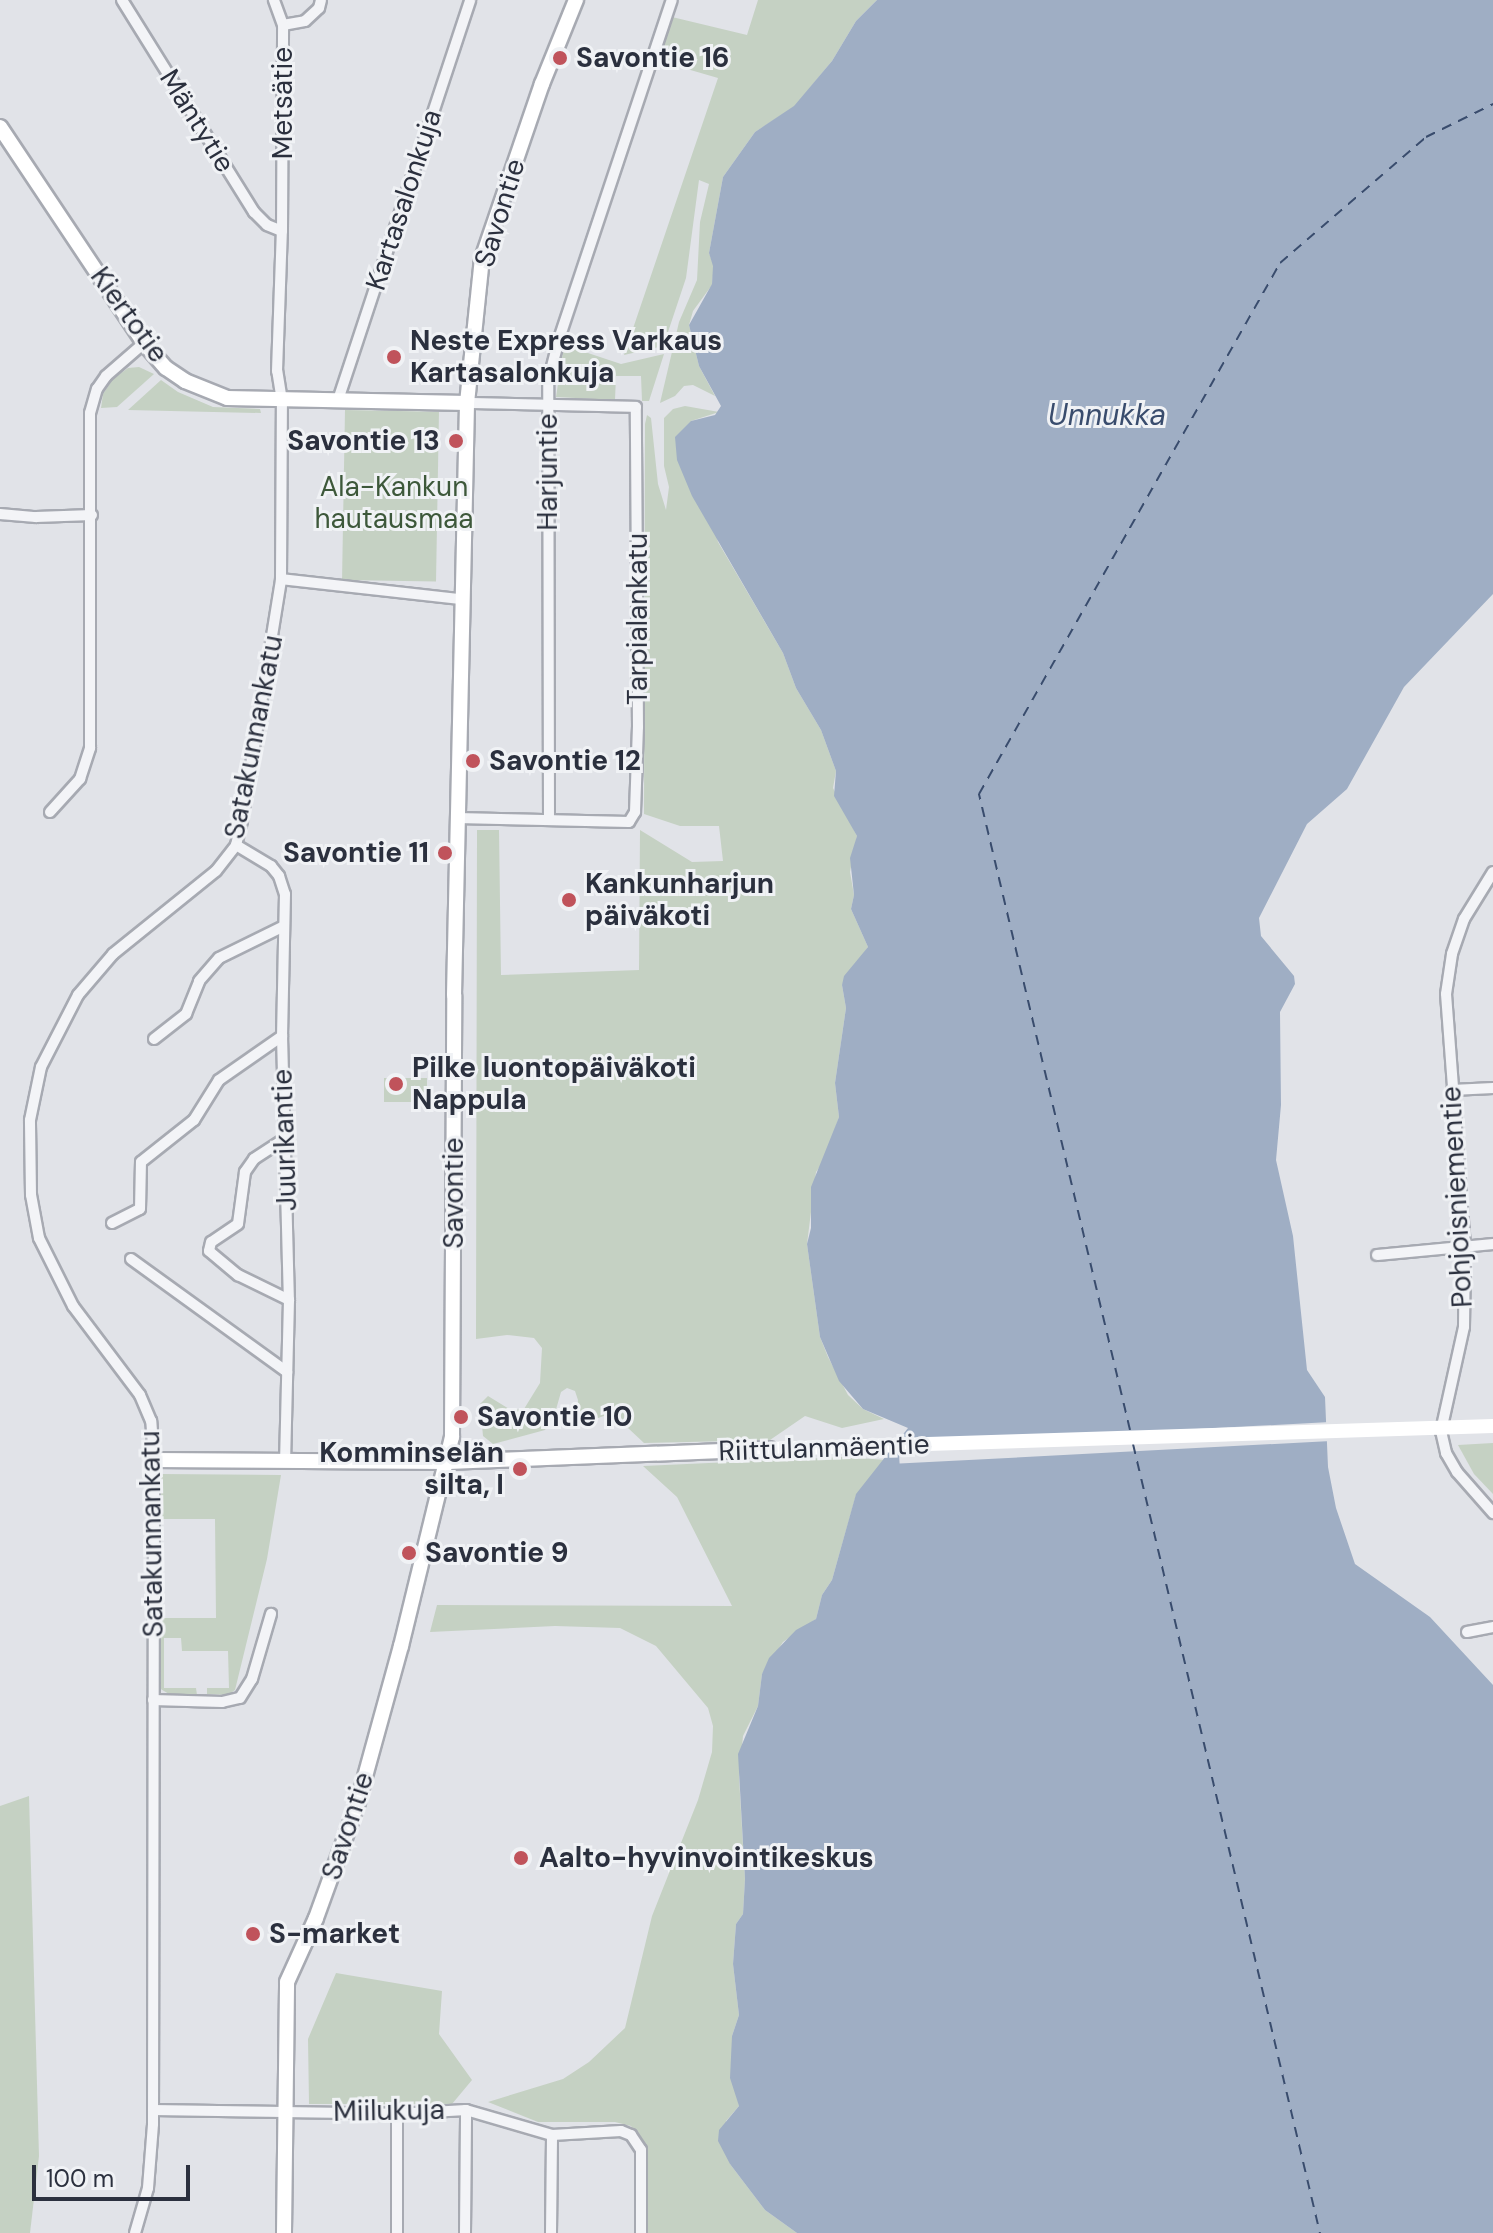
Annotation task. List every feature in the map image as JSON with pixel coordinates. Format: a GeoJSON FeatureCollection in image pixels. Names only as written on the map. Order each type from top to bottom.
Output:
{"type":"FeatureCollection","features":[{"type":"Feature","properties":{"kind":"street","name":"Mäntytie"},"geometry":{"type":"LineString","coordinates":[[122,0],[254,212],[267,225],[282,231]]}},
{"type":"Feature","properties":{"kind":"street"},"geometry":{"type":"LineString","coordinates":[[274,0],[283,25]]}},
{"type":"Feature","properties":{"kind":"street","name":"Metsätie"},"geometry":{"type":"LineString","coordinates":[[282,231],[283,25],[305,21],[319,8],[321,0]]}},
{"type":"Feature","properties":{"kind":"street","name":"Kartasalonkuja"},"geometry":{"type":"LineString","coordinates":[[338,400],[470,0]]}},
{"type":"Feature","properties":{"kind":"street","name":"Savontie"},"geometry":{"type":"LineString","coordinates":[[284,2233],[287,1982],[316,1918],[358,1802],[448,1462],[454,1340],[460,599],[467,403],[482,259],[542,84],[576,0]]}},
{"type":"Feature","properties":{"kind":"street","name":"Harjuntie"},"geometry":{"type":"LineString","coordinates":[[549,819],[548,382],[559,339],[672,0]]}},
{"type":"Feature","properties":{"kind":"street","name":"Kiertotie"},"geometry":{"type":"LineString","coordinates":[[0,127],[144,343],[166,368],[205,392],[227,398],[282,401],[467,403]]}},
{"type":"Feature","properties":{"kind":"street","name":"Satakunnankatu"},"geometry":{"type":"LineString","coordinates":[[135,2233],[151,2169],[153,2110],[154,1460],[147,1406],[73,1306],[39,1238],[31,1195],[30,1120],[41,1067],[78,995],[113,954],[216,871],[236,845],[281,579],[282,401],[277,371],[282,231]]}},
{"type":"Feature","properties":{"kind":"street"},"geometry":{"type":"LineString","coordinates":[[50,812],[80,779],[90,748],[90,413],[93,400],[106,376],[144,343]]}},
{"type":"Feature","properties":{"kind":"street"},"geometry":{"type":"LineString","coordinates":[[467,403],[548,404]]}},
{"type":"Feature","properties":{"kind":"street","name":"Tarpialankatu"},"geometry":{"type":"LineString","coordinates":[[548,404],[633,405],[639,413],[635,812],[629,822],[549,819]]}},
{"type":"Feature","properties":{"kind":"street"},"geometry":{"type":"LineString","coordinates":[[0,514],[36,517],[92,515]]}},
{"type":"Feature","properties":{"kind":"street"},"geometry":{"type":"LineString","coordinates":[[281,579],[460,599]]}},
{"type":"Feature","properties":{"kind":"street"},"geometry":{"type":"LineString","coordinates":[[457,818],[549,819]]}},
{"type":"Feature","properties":{"kind":"street","name":"Juurikantie"},"geometry":{"type":"LineString","coordinates":[[236,845],[257,856],[279,876],[285,894],[282,1036],[289,1300],[285,1460]]}},
{"type":"Feature","properties":{"kind":"street","name":"Pohjoisniementie"},"geometry":{"type":"LineString","coordinates":[[1493,872],[1464,919],[1452,954],[1446,994],[1465,1245],[1464,1327],[1441,1431],[1446,1453],[1457,1472],[1493,1513]]}},
{"type":"Feature","properties":{"kind":"street"},"geometry":{"type":"LineString","coordinates":[[154,1039],[186,1014],[199,981],[219,958],[284,926]]}},
{"type":"Feature","properties":{"kind":"street"},"geometry":{"type":"LineString","coordinates":[[112,1223],[140,1209],[141,1162],[194,1120],[219,1080],[282,1036]]}},
{"type":"Feature","properties":{"kind":"street"},"geometry":{"type":"LineString","coordinates":[[1452,1090],[1493,1088]]}},
{"type":"Feature","properties":{"kind":"street"},"geometry":{"type":"LineString","coordinates":[[286,1138],[254,1159],[245,1172],[238,1224],[211,1242],[209,1251],[238,1275],[289,1300]]}},
{"type":"Feature","properties":{"kind":"street"},"geometry":{"type":"LineString","coordinates":[[1377,1255],[1493,1244]]}},
{"type":"Feature","properties":{"kind":"street"},"geometry":{"type":"LineString","coordinates":[[131,1259],[287,1372]]}},
{"type":"Feature","properties":{"kind":"street","name":"Riittulanmäentie"},"geometry":{"type":"LineString","coordinates":[[154,1460],[448,1462],[1493,1426]]}},
{"type":"Feature","properties":{"kind":"street"},"geometry":{"type":"LineString","coordinates":[[153,1700],[222,1702],[240,1698],[250,1686],[271,1614]]}},
{"type":"Feature","properties":{"kind":"street"},"geometry":{"type":"LineString","coordinates":[[1467,1632],[1493,1627]]}},
{"type":"Feature","properties":{"kind":"street","name":"Miilukuja"},"geometry":{"type":"LineString","coordinates":[[153,2110],[397,2114],[466,2110],[552,2135],[621,2131],[631,2135],[641,2150],[641,2233]]}},
{"type":"Feature","properties":{"kind":"street"},"geometry":{"type":"LineString","coordinates":[[465,2233],[466,2110]]}},
{"type":"Feature","properties":{"kind":"street"},"geometry":{"type":"LineString","coordinates":[[397,2114],[397,2233]]}},
{"type":"Feature","properties":{"kind":"street"},"geometry":{"type":"LineString","coordinates":[[551,2233],[552,2135]]}},
{"type":"Feature","properties":{"kind":"green space"},"geometry":{"type":"Polygon","coordinates":[[[758,0],[877,0],[856,21],[832,61],[794,107],[755,132],[723,177],[709,253],[714,266],[712,285],[693,311],[689,325],[699,366],[715,396],[693,385],[684,386],[675,396],[660,403],[679,322],[697,280],[700,222],[709,184],[699,180],[686,278],[665,341],[659,347],[624,355],[718,78],[656,60],[672,17],[747,35],[758,0]]]}},
{"type":"Feature","properties":{"kind":"green space"},"geometry":{"type":"Polygon","coordinates":[[[564,345],[621,364],[664,354],[649,401],[642,401],[641,376],[616,376],[615,400],[556,397],[564,345]]]}},
{"type":"Feature","properties":{"kind":"green space"},"geometry":{"type":"Polygon","coordinates":[[[139,367],[154,374],[117,407],[101,408],[103,394],[113,379],[128,368],[139,367]]]}},
{"type":"Feature","properties":{"kind":"green space"},"geometry":{"type":"Polygon","coordinates":[[[161,380],[178,392],[213,407],[260,409],[261,413],[128,410],[161,380]]]}},
{"type":"Feature","properties":{"kind":"green space"},"geometry":{"type":"Polygon","coordinates":[[[685,406],[719,412],[691,421],[718,542],[783,653],[796,688],[821,730],[836,771],[833,788],[857,836],[850,872],[854,895],[851,909],[868,947],[842,985],[846,1008],[835,1083],[839,1117],[824,1161],[816,1172],[807,1244],[820,1337],[828,1357],[848,1395],[863,1409],[884,1419],[842,1428],[805,1416],[770,1440],[644,1443],[612,1413],[576,1426],[578,1400],[575,1391],[567,1388],[561,1392],[555,1413],[545,1430],[493,1444],[483,1436],[480,1404],[488,1396],[511,1410],[524,1409],[540,1383],[542,1348],[534,1338],[507,1335],[476,1339],[477,830],[499,830],[501,975],[639,970],[640,830],[692,862],[723,861],[719,826],[680,826],[644,814],[645,424],[647,415],[651,418],[658,484],[666,510],[669,487],[664,466],[664,418],[673,409],[685,406]]]}},
{"type":"Feature","properties":{"kind":"green space","name":"Ala-Kankun hautausmaa"},"geometry":{"type":"Polygon","coordinates":[[[345,410],[439,412],[436,582],[342,580],[345,410]]]}},
{"type":"Feature","properties":{"kind":"green space"},"geometry":{"type":"Polygon","coordinates":[[[384,1078],[427,1078],[427,1102],[384,1102],[384,1078]]]}},
{"type":"Feature","properties":{"kind":"green space"},"geometry":{"type":"Polygon","coordinates":[[[1493,1443],[1493,1494],[1474,1474],[1458,1445],[1493,1443]]]}},
{"type":"Feature","properties":{"kind":"green space"},"geometry":{"type":"Polygon","coordinates":[[[845,1457],[886,1460],[856,1495],[832,1580],[822,1595],[816,1619],[783,1642],[762,1674],[758,1706],[743,1736],[739,1777],[745,1879],[743,1914],[736,1924],[733,1964],[739,2015],[732,2036],[739,2106],[726,2121],[730,2164],[765,2210],[797,2233],[647,2233],[648,2151],[631,2126],[615,2122],[538,2122],[488,2102],[563,2079],[589,2062],[625,2028],[652,1916],[698,1800],[712,1752],[713,1726],[708,1708],[656,1646],[620,1628],[555,1626],[430,1632],[437,1605],[732,1606],[677,1497],[643,1466],[845,1457]]]}},
{"type":"Feature","properties":{"kind":"green space"},"geometry":{"type":"Polygon","coordinates":[[[160,1474],[281,1475],[267,1559],[235,1690],[228,1695],[207,1694],[207,1688],[229,1688],[228,1651],[182,1651],[181,1638],[164,1638],[164,1688],[196,1688],[197,1695],[169,1694],[159,1688],[159,1618],[216,1618],[215,1519],[159,1519],[160,1474]]]}},
{"type":"Feature","properties":{"kind":"green space"},"geometry":{"type":"Polygon","coordinates":[[[29,1796],[39,2156],[30,2233],[0,2233],[0,1806],[29,1796]]]}},
{"type":"Feature","properties":{"kind":"green space"},"geometry":{"type":"Polygon","coordinates":[[[336,1973],[442,1991],[439,2034],[472,2080],[452,2104],[309,2104],[308,2039],[336,1973]]]}},
{"type":"Feature","properties":{"kind":"water","name":"Unnukka"},"geometry":{"type":"Polygon","coordinates":[[[877,0],[1493,0],[1493,594],[1404,687],[1347,789],[1307,824],[1259,918],[1261,936],[1294,976],[1295,984],[1280,1012],[1281,1105],[1276,1160],[1293,1236],[1307,1370],[1325,1397],[1328,1467],[1336,1508],[1355,1564],[1430,1617],[1493,1685],[1493,2233],[797,2233],[765,2210],[730,2164],[718,2141],[719,2130],[739,2106],[730,2078],[732,2036],[739,2015],[733,1964],[736,1924],[743,1914],[745,1879],[738,1754],[758,1706],[762,1674],[769,1658],[796,1630],[816,1619],[822,1595],[832,1580],[856,1494],[908,1428],[863,1409],[839,1381],[820,1337],[807,1244],[811,1228],[811,1187],[839,1117],[835,1083],[846,1008],[842,985],[844,976],[868,947],[851,909],[854,895],[850,858],[857,836],[834,796],[836,771],[821,730],[796,688],[783,653],[692,496],[677,460],[675,437],[691,421],[715,415],[721,406],[699,366],[689,325],[712,284],[713,266],[709,253],[723,177],[755,132],[794,106],[832,61],[856,21],[877,0]]]}},
{"type":"Feature","properties":{"kind":"pier"},"geometry":{"type":"Polygon","coordinates":[[[1330,1422],[1331,1441],[900,1464],[899,1445],[1330,1422]]]}},
{"type":"Feature","properties":{"kind":"ferry route"},"geometry":{"type":"LineString","coordinates":[[1130,1430],[979,794],[1280,263],[1426,137],[1493,104]]}},
{"type":"Feature","properties":{"kind":"ferry route"},"geometry":{"type":"LineString","coordinates":[[1133,1444],[1320,2233]]}},
{"type":"Feature","properties":{"kind":"place","name":"Savontie 16"},"geometry":{"type":"Point","coordinates":[560,58]}},
{"type":"Feature","properties":{"kind":"place","name":"Neste Express Varkaus Kartasalonkuja"},"geometry":{"type":"Point","coordinates":[394,357]}},
{"type":"Feature","properties":{"kind":"place","name":"Savontie 13"},"geometry":{"type":"Point","coordinates":[456,441]}},
{"type":"Feature","properties":{"kind":"place","name":"Savontie 12"},"geometry":{"type":"Point","coordinates":[473,761]}},
{"type":"Feature","properties":{"kind":"place","name":"Savontie 11"},"geometry":{"type":"Point","coordinates":[445,853]}},
{"type":"Feature","properties":{"kind":"place","name":"Kankunharjun päiväkoti"},"geometry":{"type":"Point","coordinates":[569,900]}},
{"type":"Feature","properties":{"kind":"place","name":"Pilke luontopäiväkoti Nappula"},"geometry":{"type":"Point","coordinates":[396,1084]}},
{"type":"Feature","properties":{"kind":"place","name":"Savontie 10"},"geometry":{"type":"Point","coordinates":[461,1417]}},
{"type":"Feature","properties":{"kind":"place","name":"Komminselän silta, I"},"geometry":{"type":"Point","coordinates":[520,1469]}},
{"type":"Feature","properties":{"kind":"place","name":"Savontie 9"},"geometry":{"type":"Point","coordinates":[409,1553]}},
{"type":"Feature","properties":{"kind":"place","name":"Aalto-hyvinvointikeskus"},"geometry":{"type":"Point","coordinates":[521,1858]}},
{"type":"Feature","properties":{"kind":"place","name":"S-market"},"geometry":{"type":"Point","coordinates":[253,1934]}}]}
